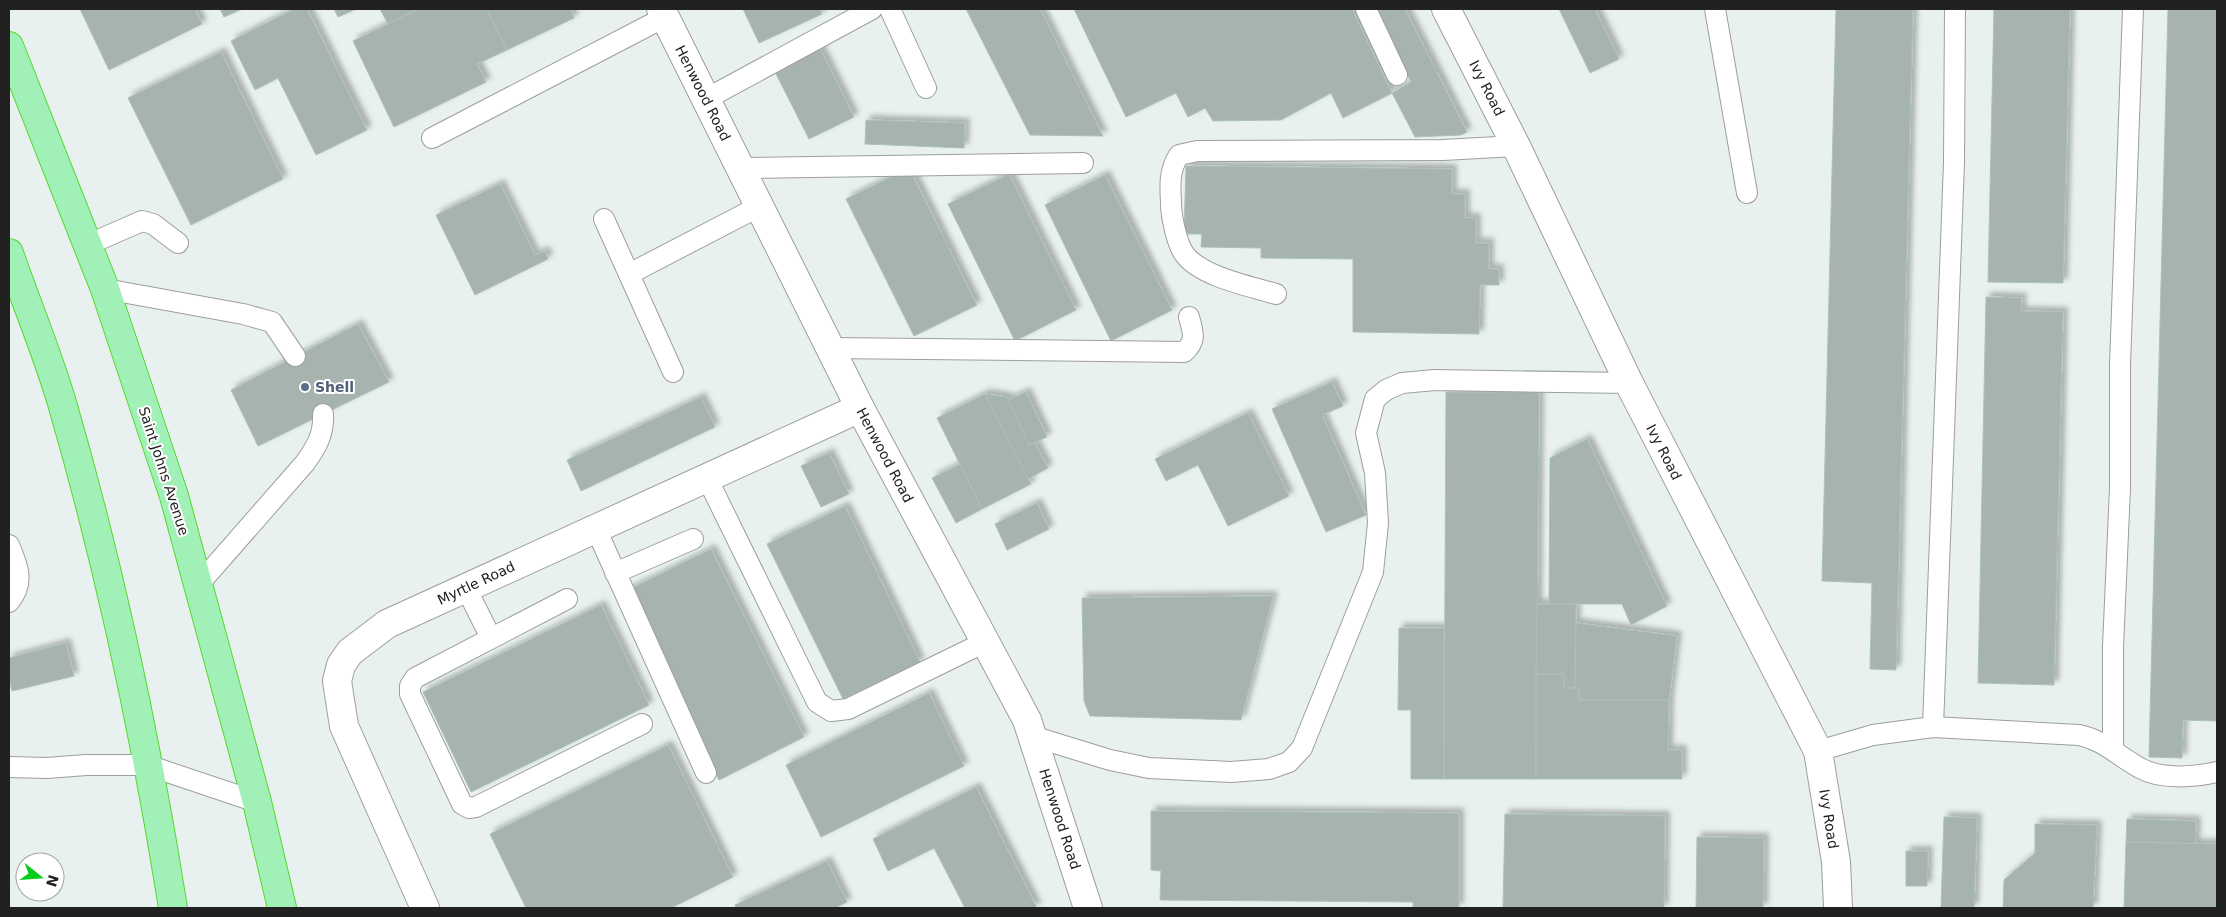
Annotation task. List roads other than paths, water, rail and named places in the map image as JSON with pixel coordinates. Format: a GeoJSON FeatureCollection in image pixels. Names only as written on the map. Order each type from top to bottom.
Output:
{"type":"FeatureCollection","features":[{"type":"Feature","properties":{"kind":"highway","name":"Saint Johns Avenue"},"geometry":{"type":"LineString","coordinates":[[9,46],[105,289],[174,496],[258,802],[282,908]]}},
{"type":"Feature","properties":{"kind":"highway"},"geometry":{"type":"LineString","coordinates":[[9,253],[62,402],[115,608],[160,825],[173,908]]}},
{"type":"Feature","properties":{"kind":"street","name":"Ivy Road"},"geometry":{"type":"LineString","coordinates":[[1446,9],[1516,146],[1629,383],[1818,751],[1836,862],[1838,908]]}},
{"type":"Feature","properties":{"kind":"street","name":"Henwood Road"},"geometry":{"type":"LineString","coordinates":[[663,13],[742,168],[860,408],[1027,720],[1088,908]]}},
{"type":"Feature","properties":{"kind":"street","name":"Myrtle Road"},"geometry":{"type":"LineString","coordinates":[[426,908],[344,726],[337,681],[341,665],[350,652],[387,624],[860,408]]}},
{"type":"Feature","properties":{"kind":"lane"},"geometry":{"type":"LineString","coordinates":[[706,99],[872,9]]}},
{"type":"Feature","properties":{"kind":"lane"},"geometry":{"type":"LineString","coordinates":[[890,9],[926,88]]}},
{"type":"Feature","properties":{"kind":"lane"},"geometry":{"type":"LineString","coordinates":[[1366,9],[1397,75]]}},
{"type":"Feature","properties":{"kind":"lane"},"geometry":{"type":"LineString","coordinates":[[1715,9],[1747,193]]}},
{"type":"Feature","properties":{"kind":"lane"},"geometry":{"type":"LineString","coordinates":[[1933,727],[1954,162],[1955,9]]}},
{"type":"Feature","properties":{"kind":"lane"},"geometry":{"type":"LineString","coordinates":[[2113,748],[2113,647],[2120,488],[2120,366],[2133,9]]}},
{"type":"Feature","properties":{"kind":"lane"},"geometry":{"type":"LineString","coordinates":[[432,138],[663,13]]}},
{"type":"Feature","properties":{"kind":"lane"},"geometry":{"type":"LineString","coordinates":[[1276,294],[1209,273],[1192,263],[1184,254],[1171,212],[1170,184],[1173,165],[1179,155],[1197,151],[1443,150],[1516,146]]}},
{"type":"Feature","properties":{"kind":"lane"},"geometry":{"type":"LineString","coordinates":[[742,168],[1083,163]]}},
{"type":"Feature","properties":{"kind":"lane"},"geometry":{"type":"LineString","coordinates":[[629,274],[760,206]]}},
{"type":"Feature","properties":{"kind":"lane"},"geometry":{"type":"LineString","coordinates":[[604,219],[673,372]]}},
{"type":"Feature","properties":{"kind":"lane"},"geometry":{"type":"LineString","coordinates":[[88,245],[142,222],[153,224],[178,244]]}},
{"type":"Feature","properties":{"kind":"lane"},"geometry":{"type":"LineString","coordinates":[[105,289],[243,314],[272,322],[295,356]]}},
{"type":"Feature","properties":{"kind":"lane"},"geometry":{"type":"LineString","coordinates":[[830,348],[1184,352],[1192,346],[1194,337],[1189,317]]}},
{"type":"Feature","properties":{"kind":"lane"},"geometry":{"type":"LineString","coordinates":[[1032,736],[1110,760],[1149,768],[1231,772],[1269,769],[1289,762],[1302,748],[1372,572],[1378,523],[1374,473],[1366,434],[1375,399],[1386,390],[1402,383],[1435,380],[1629,383]]}},
{"type":"Feature","properties":{"kind":"lane"},"geometry":{"type":"LineString","coordinates":[[199,584],[305,463],[318,445],[324,429],[322,414]]}},
{"type":"Feature","properties":{"kind":"lane"},"geometry":{"type":"LineString","coordinates":[[707,478],[817,702],[831,711],[848,709],[985,642]]}},
{"type":"Feature","properties":{"kind":"lane"},"geometry":{"type":"LineString","coordinates":[[596,529],[706,773]]}},
{"type":"Feature","properties":{"kind":"lane"},"geometry":{"type":"LineString","coordinates":[[616,573],[693,539]]}},
{"type":"Feature","properties":{"kind":"lane"},"geometry":{"type":"LineString","coordinates":[[9,545],[17,563],[20,578],[16,594],[9,602]]}},
{"type":"Feature","properties":{"kind":"lane"},"geometry":{"type":"LineString","coordinates":[[466,588],[491,638]]}},
{"type":"Feature","properties":{"kind":"lane"},"geometry":{"type":"LineString","coordinates":[[567,599],[415,678],[410,686],[410,694],[462,804],[469,808],[476,807],[642,724]]}},
{"type":"Feature","properties":{"kind":"lane"},"geometry":{"type":"LineString","coordinates":[[1818,751],[1873,735],[1902,729],[1933,727],[2080,735],[2113,748],[2139,768],[2149,772],[2192,777],[2217,772]]}},
{"type":"Feature","properties":{"kind":"lane"},"geometry":{"type":"LineString","coordinates":[[9,768],[147,765],[258,802]]}},
{"type":"Feature","properties":{"kind":"place","name":"Shell"},"geometry":{"type":"Point","coordinates":[305,387]}}]}
